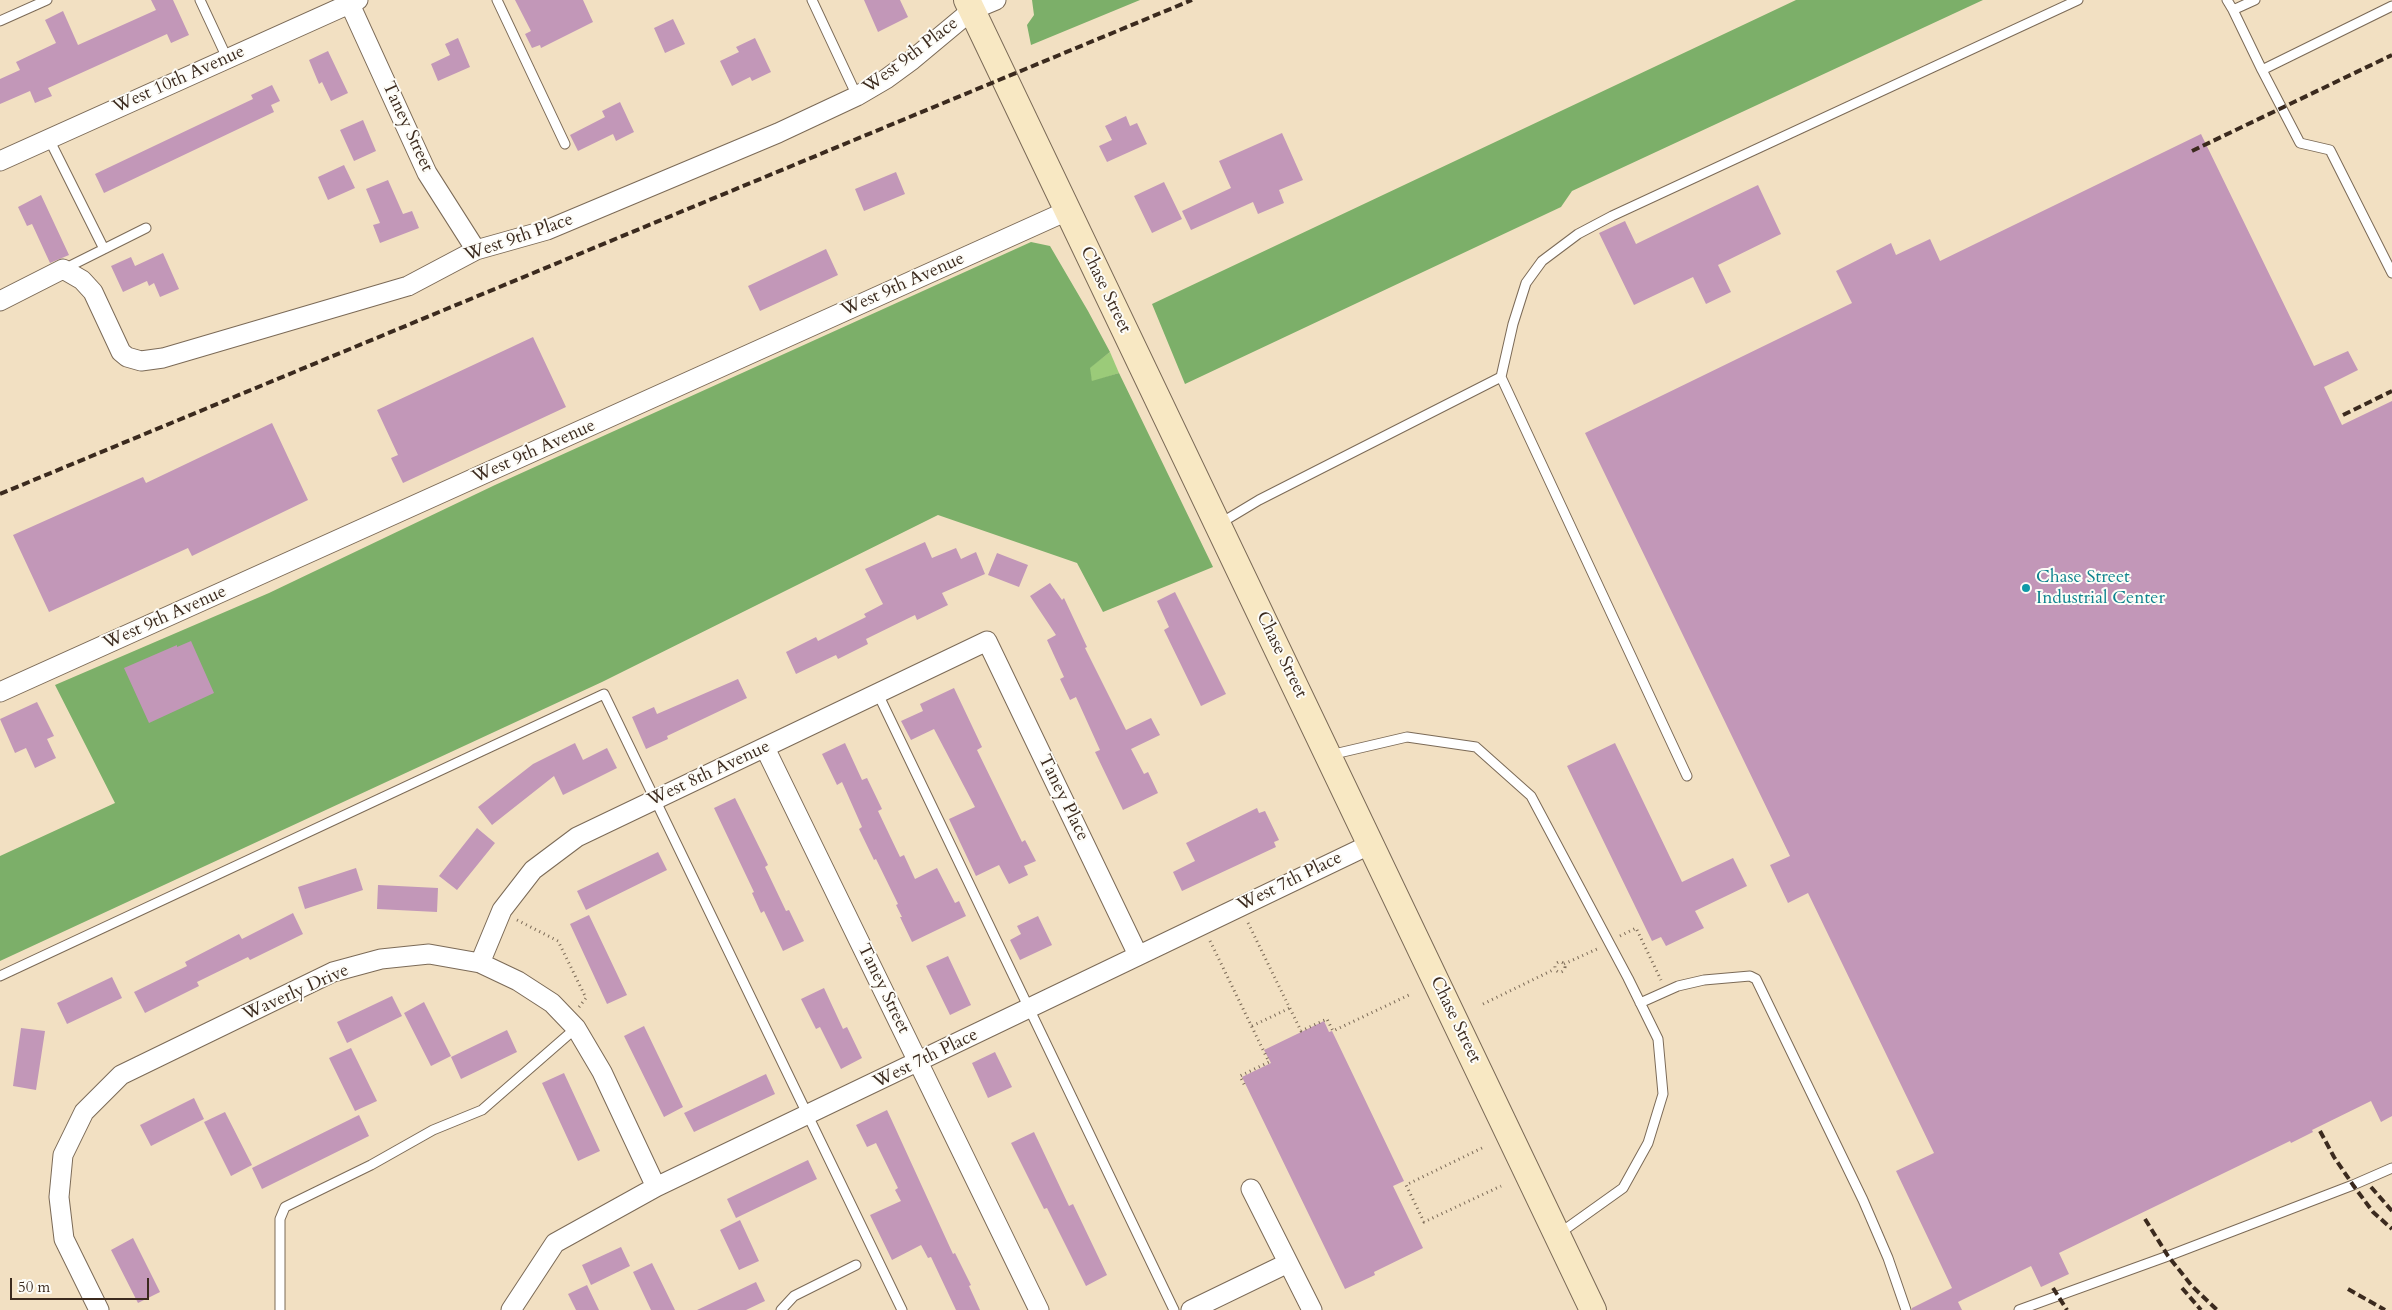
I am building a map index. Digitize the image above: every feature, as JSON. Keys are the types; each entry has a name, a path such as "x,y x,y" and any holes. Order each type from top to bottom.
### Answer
{"street":[{"name":"West 9th Place","path":"63,269 82,280 93,292 121,352 127,357 141,361 163,358 408,286 476,250 547,230 778,133 857,96 905,65 970,5 996,0"},
{"name":"West 10th Avenue","path":"0,161 352,1"},
{"name":"Taney Street","path":"352,1 427,173 476,250"},
{"name":"Chase Street","path":"970,5 1593,1310"},
{"name":"West 9th Avenue","path":"0,692 1067,211"},
{"path":"0,301 63,269"},
{"name":"West 8th Avenue","path":"480,962 502,910 533,870 577,837 987,641"},
{"name":"Taney Place","path":"987,641 1138,955"},
{"name":"Taney Street","path":"766,748 1039,1310"},
{"name":"West 7th Place","path":"512,1310 554,1243 656,1188 1371,844"},
{"name":"Waverly Drive","path":"99,1310 64,1238 58,1197 63,1155 84,1112 121,1075 333,972 381,959 430,954 480,962 518,981 576,1020 656,1188"},
{"path":"1251,1189 1312,1310"},
{"path":"1191,1310 1288,1263"}],"lane":[{"path":"0,21 46,0"},
{"path":"200,0 227,58"},
{"path":"497,0 565,144"},
{"path":"812,0 857,96"},
{"path":"1687,776 1501,377 1513,324 1526,283 1542,260 1578,234 1612,216 2078,0"},
{"path":"2228,0 2300,143 2330,150 2392,273"},
{"path":"2233,10 2254,0"},
{"path":"2262,70 2392,6"},
{"path":"49,139 104,249"},
{"path":"63,269 146,228"},
{"path":"1218,524 1259,500 1501,377"},
{"path":"0,976 604,694 902,1310"},
{"path":"878,694 1174,1310"},
{"path":"1328,755 1407,737 1476,747 1531,796 1609,942 1658,1039 1663,1094 1648,1143 1623,1188 1557,1235"},
{"path":"1640,1003 1678,986 1704,980 1750,976 1756,979 1863,1200 1888,1258 1906,1310"},
{"path":"280,1310 280,1219 285,1207 371,1165 432,1130 482,1110 576,1020"},
{"path":"2019,1310 2178,1253 2392,1168"},
{"path":"781,1310 794,1296 856,1265"}],"path":[{"path":"1240,906 1301,1032 1327,1019 1333,1031 1409,995"},
{"path":"512,918 558,941 586,998 576,1020"},
{"path":"1202,925 1269,1062 1240,1076 1245,1086"},
{"path":"1609,942 1636,928 1666,992"},
{"path":"1483,1004 1555,969 1557,962 1564,964 1597,949"},
{"path":"1555,969 1558,972 1562,971 1565,967 1564,964"},
{"path":"1252,1026 1290,1008"},
{"path":"1482,1148 1406,1185 1424,1222 1500,1186"}],"green space":[{"path":"1032,0 1140,0 1031,45 1027,25 1034,15"},
{"path":"1796,0 1983,0 1572,191 1561,207 1185,384 1152,304"},
{"path":"1031,242 1050,246 1088,311 1110,352 1090,368 1092,381 1119,373 1213,567 1103,612 1077,563 938,515 602,682 0,961 0,856 115,803 55,685 269,593 495,485"},
{"path":"1110,352 1119,373 1092,382 1089,368"}],"building":[{"path":"151,0 173,0 189,35 171,43 167,34 48,88 52,96 35,103 30,91 0,104 0,79 20,70 16,62 56,43 45,20 63,11 78,45 156,10"},
{"path":"515,0 583,0 593,22 541,48 540,45 532,48 525,34 531,31"},
{"path":"864,0 900,0 908,17 878,32"},
{"path":"673,19 685,44 665,53 654,28"},
{"path":"458,38 470,67 438,81 431,64 450,55 445,44"},
{"path":"755,38 771,72 752,81 750,77 732,86 720,61 739,52 736,47"},
{"path":"328,51 348,93 331,101 322,82 319,84 309,60"},
{"path":"272,85 280,101 271,105 274,112 104,193 95,174 253,99 251,95"},
{"path":"620,102 634,132 616,141 613,134 578,151 570,135 605,117 602,111"},
{"path":"1126,116 1130,126 1137,123 1147,144 1107,162 1099,146 1112,140 1105,126"},
{"path":"363,120 376,151 354,161 340,130"},
{"path":"1282,133 1303,180 1279,190 1284,203 1258,214 1253,202 1191,230 1182,211 1231,188 1219,161"},
{"name":"Chase Street Industrial Center","path":"2201,134 2314,366 2348,351 2358,370 2324,387 2342,425 2392,401 2392,1116 2381,1122 2371,1101 2312,1130 2313,1132 2291,1143 2290,1141 2059,1253 2069,1274 2041,1287 2031,1266 1958,1302 1962,1310 1912,1310 1912,1308 1952,1288 1896,1171 1934,1153 1808,893 1788,903 1770,865 1790,856 1585,433 1852,303 1836,271 1891,243 1896,255 1930,239 1940,261"},
{"path":"344,165 355,188 328,200 318,177"},
{"path":"896,172 905,194 864,211 855,189"},
{"path":"388,180 403,214 412,211 419,228 380,243 373,225 380,223 366,189"},
{"path":"1164,182 1182,219 1152,233 1134,196"},
{"path":"1758,185 1781,234 1718,265 1731,292 1706,304 1693,277 1634,305 1599,233 1625,221 1636,244"},
{"path":"41,195 69,255 50,263 32,224 27,226 18,207"},
{"path":"826,249 838,275 760,311 748,286"},
{"path":"163,253 179,289 160,297 154,283 149,286 147,281 123,292 111,266 131,257 135,266"},
{"path":"533,337 566,407 403,483 391,458 398,455 377,410"},
{"path":"272,423 308,500 192,556 188,548 49,612 13,535 143,477 146,483"},
{"path":"925,542 932,558 956,548 961,559 976,552 985,574 942,593 948,605 917,620 915,615 866,639 868,644 838,659 836,655 796,674 786,652 816,637 818,641 866,617 864,614 883,604 865,569"},
{"path":"997,553 1028,565 1019,587 988,575"},
{"path":"1050,583 1062,600 1064,598 1087,647 1085,648 1126,730 1151,718 1160,735 1131,749 1144,774 1148,772 1158,793 1123,810 1095,752 1100,750 1076,697 1070,700 1060,679 1064,677 1047,640 1056,635 1030,596"},
{"path":"1175,592 1226,694 1201,706 1164,630 1169,627 1157,601"},
{"path":"191,641 214,693 149,723 124,668 177,645 177,647"},
{"path":"738,679 747,698 667,736 668,739 646,749 632,717 654,707 657,714"},
{"path":"954,688 982,747 977,750 1022,842 1025,840 1036,861 1024,866 1028,875 1009,884 999,865 976,876 949,819 975,807 934,729 911,740 901,721 923,711 920,704"},
{"path":"37,702 54,736 47,739 56,758 35,768 26,748 15,753 0,719"},
{"path":"575,743 583,760 607,748 617,768 563,795 554,776 492,825 478,807 533,764"},
{"path":"845,743 862,780 867,778 882,809 878,811 900,857 904,855 915,879 937,868 955,903 959,901 966,916 912,942 900,917 902,917 896,905 898,904 859,829 862,827 842,782 837,785 822,754"},
{"path":"1615,743 1682,882 1733,858 1747,886 1695,911 1704,928 1666,946 1661,937 1652,941 1567,766"},
{"path":"735,798 768,865 765,867 786,911 789,910 804,941 783,951 764,911 761,913 752,893 754,892 714,808"},
{"path":"1257,808 1259,813 1265,811 1279,840 1274,842 1276,847 1182,891 1173,872 1195,861 1186,843"},
{"path":"477,828 495,843 457,890 439,876"},
{"path":"658,852 667,870 586,910 577,891"},
{"path":"356,868 363,890 305,909 298,887"},
{"path":"378,885 438,888 437,912 377,909"},
{"path":"293,913 303,934 250,960 248,957 197,982 199,986 145,1013 134,992 187,966 185,962 239,934 242,939"},
{"path":"589,915 627,995 607,1004 570,924"},
{"path":"1038,916 1052,945 1020,960 1010,940 1021,934 1017,926"},
{"path":"948,956 971,1005 950,1015 926,966"},
{"path":"112,977 122,998 67,1024 57,1003"},
{"path":"824,988 843,1029 847,1027 862,1058 841,1069 820,1027 816,1029 801,999"},
{"path":"392,996 402,1016 347,1043 337,1022"},
{"path":"424,1002 451,1056 431,1066 404,1013"},
{"path":"1324,1021 1329,1032 1332,1031 1404,1181 1393,1186 1423,1248 1374,1272 1375,1275 1345,1289 1242,1077 1271,1063 1264,1050"},
{"path":"644,1026 683,1107 664,1117 624,1036"},
{"path":"21,1028 45,1031 36,1090 13,1086"},
{"path":"507,1030 517,1052 461,1079 451,1057"},
{"path":"351,1048 377,1101 355,1111 329,1058"},
{"path":"995,1052 1012,1087 988,1098 972,1063"},
{"path":"564,1073 600,1151 578,1161 542,1083"},
{"path":"766,1074 775,1094 694,1132 684,1113"},
{"path":"194,1098 204,1119 151,1146 140,1125"},
{"path":"887,1110 953,1254 955,1253 971,1285 969,1286 980,1310 956,1310 931,1257 928,1258 921,1245 892,1260 870,1215 901,1201 895,1190 898,1188 876,1143 867,1147 856,1125"},
{"path":"225,1112 252,1165 231,1176 204,1122"},
{"path":"359,1115 369,1136 262,1189 252,1168"},
{"path":"1034,1132 1069,1206 1073,1204 1107,1275 1086,1286 1047,1208 1044,1209 1011,1143"},
{"path":"808,1160 817,1179 736,1218 727,1199"},
{"path":"740,1220 759,1261 739,1270 720,1230"},
{"path":"133,1238 160,1292 138,1303 111,1250"},
{"path":"621,1247 630,1266 591,1285 582,1265"},
{"path":"652,1263 675,1310 651,1310 633,1272"},
{"path":"756,1282 765,1301 746,1310 697,1310"},
{"path":"587,1285 599,1310 576,1310 568,1294"}],"railway":[{"path":"0,494 1192,0"},
{"path":"2192,151 2392,55"},
{"path":"2343,415 2392,391"},
{"path":"2320,1131 2334,1157 2353,1185 2373,1212 2392,1229"},
{"path":"2371,1187 2392,1211"},
{"path":"2145,1219 2168,1256 2192,1286 2217,1310"},
{"path":"2053,1288 2067,1310"},
{"path":"2182,1288 2201,1310"},
{"path":"2348,1289 2385,1310"}],"place":[{"name":"Chase Street Industrial Center","path":"2026,588"}]}
